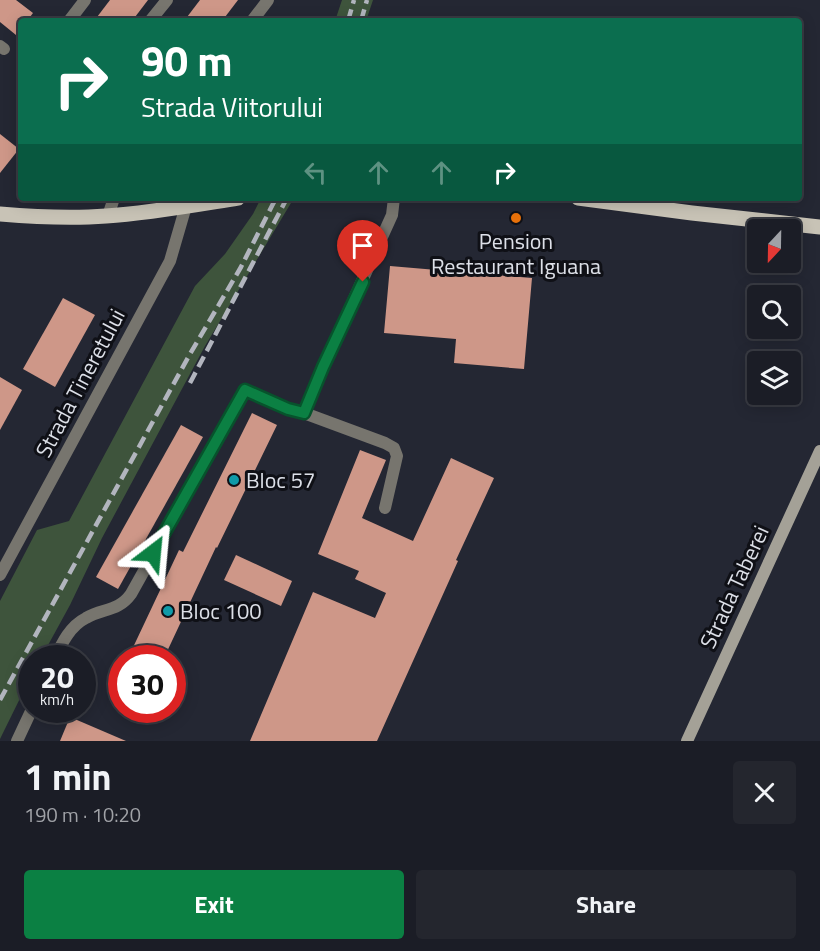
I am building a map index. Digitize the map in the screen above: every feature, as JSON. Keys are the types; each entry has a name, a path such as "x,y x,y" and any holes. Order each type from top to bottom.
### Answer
{"main road":[{"path":"0,214 36,217 108,216 218,201"},
{"path":"601,201 820,227"}],"street":[{"path":"71,18 86,0"},
{"path":"152,18 166,0"},
{"path":"254,18 268,0"},
{"path":"108,216 113,201"},
{"path":"304,413 393,215 394,201"},
{"name":"Strada Tineretului","path":"0,575 170,261 186,206"},
{"path":"62,645 69,632 86,618 124,604 245,390 288,409 394,448 396,456 385,508"},
{"name":"Strada Taberei","path":"687,741 820,451"},
{"path":"17,741 25,723"}],"green space":[{"path":"342,0 373,0 367,18 336,18"},
{"path":"260,201 292,201 205,346 102,538 48,645 18,645 18,702 0,739 0,601 37,530 69,521 195,286 225,254"}],"building":[{"path":"0,0 16,0 33,13 29,18 18,18 16,35 0,22"},
{"path":"110,0 148,0 134,18 96,18"},
{"path":"200,0 238,0 224,18 186,18"},
{"path":"0,134 18,150 0,173"},
{"path":"390,266 532,278 524,369 454,363 456,339 384,333"},
{"path":"63,298 95,315 55,387 23,369"},
{"path":"0,377 22,390 0,430"},
{"path":"252,413 277,425 170,645 134,645 179,550 183,552"},
{"path":"181,425 203,437 118,589 96,577"},
{"path":"360,450 386,460 362,518 413,541 451,458 494,478 377,741 250,741 313,592 375,618 386,593 355,579 359,571 318,554"},
{"path":"236,555 292,581 281,606 224,580"},
{"path":"68,723 84,723 126,741 60,741"}],"railway":[{"path":"349,18 354,0"},
{"path":"362,18 367,0"},
{"path":"0,700 190,354 241,267 274,201"},
{"path":"190,383 285,201"}],"place":[{"name":"Pension Restaurant Iguana","path":"516,218"},
{"name":"Bloc 57","path":"234,480"},
{"name":"Bloc 100","path":"168,611"}],"route":[{"path":"153,553 245,390 288,409 304,413 363,282"}]}
